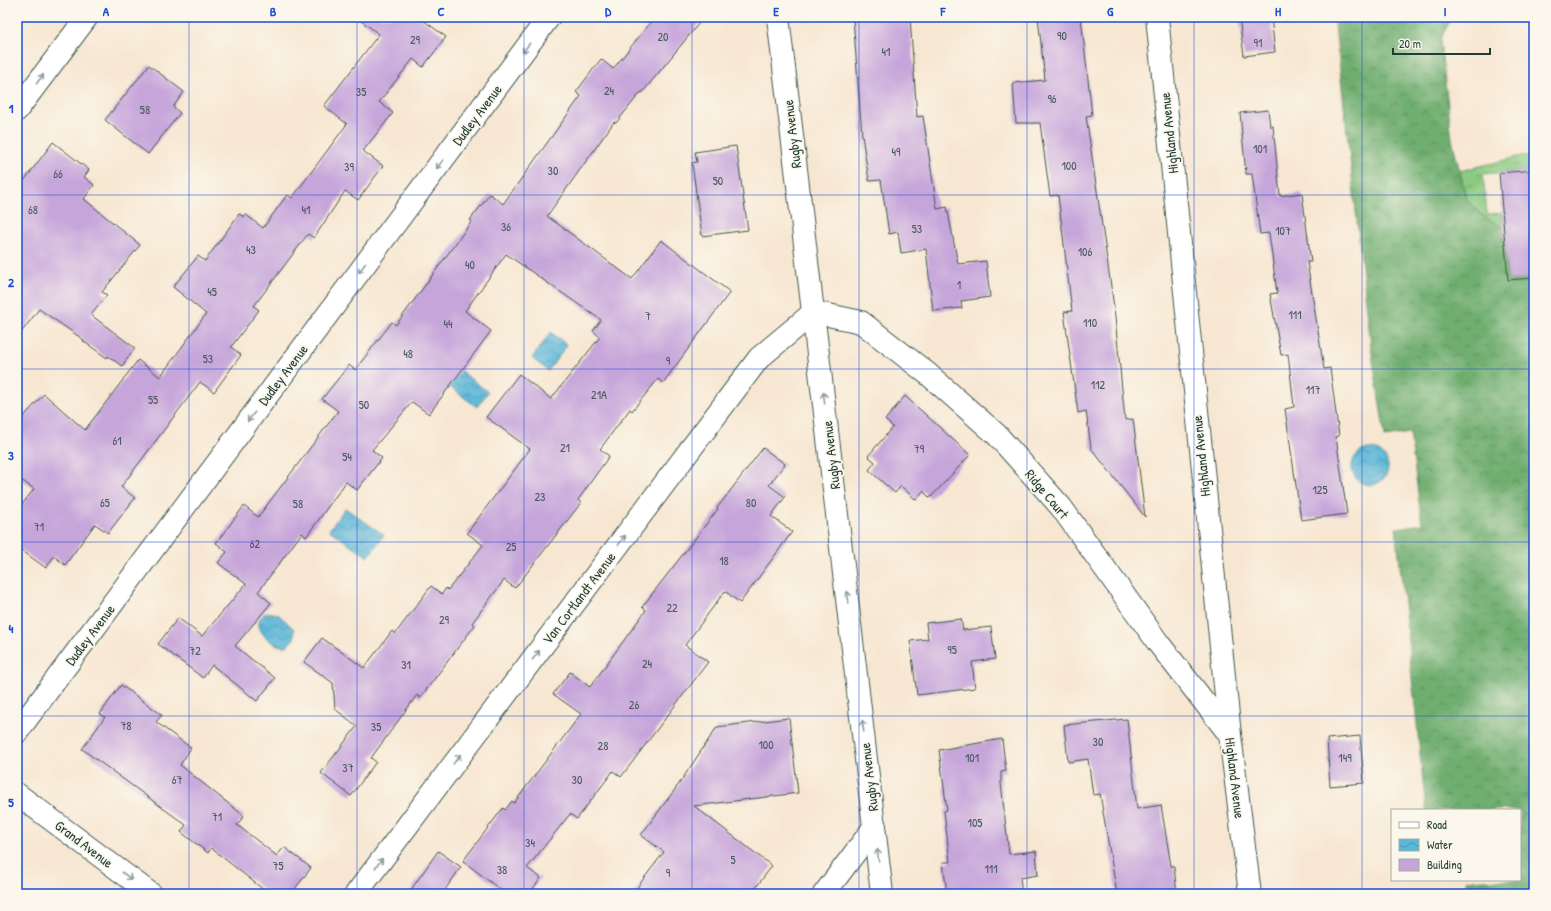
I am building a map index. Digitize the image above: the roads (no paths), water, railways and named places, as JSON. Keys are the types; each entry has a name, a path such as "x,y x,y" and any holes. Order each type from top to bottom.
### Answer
{"street":[{"path":"17,110 87,17"},
{"name":"Dudley Avenue","path":"17,732 549,17"},
{"name":"Rugby Avenue","path":"778,17 882,894"},
{"name":"Highland Avenue","path":"1157,17 1230,735 1250,894"},
{"name":"Ridge Court","path":"814,312 861,322 928,374 997,435 1061,507 1159,644 1230,735"},
{"name":"Van Cortlandt Avenue","path":"356,894 759,358 814,312"},
{"name":"Grand Avenue","path":"17,794 151,894"},
{"path":"824,894 875,826"}],"water":[{"path":"551,332 567,345 548,371 532,358"},
{"path":"458,369 488,392 477,407 446,384"},
{"path":"1374,449 1383,454 1387,460 1387,474 1383,480 1374,485 1366,485 1357,480 1353,474 1352,463 1357,454 1363,450"},
{"path":"345,508 384,535 368,557 329,530"},
{"path":"268,612 278,614 294,629 294,639 287,646 281,646 274,643 263,634 259,622 262,616"}]}
